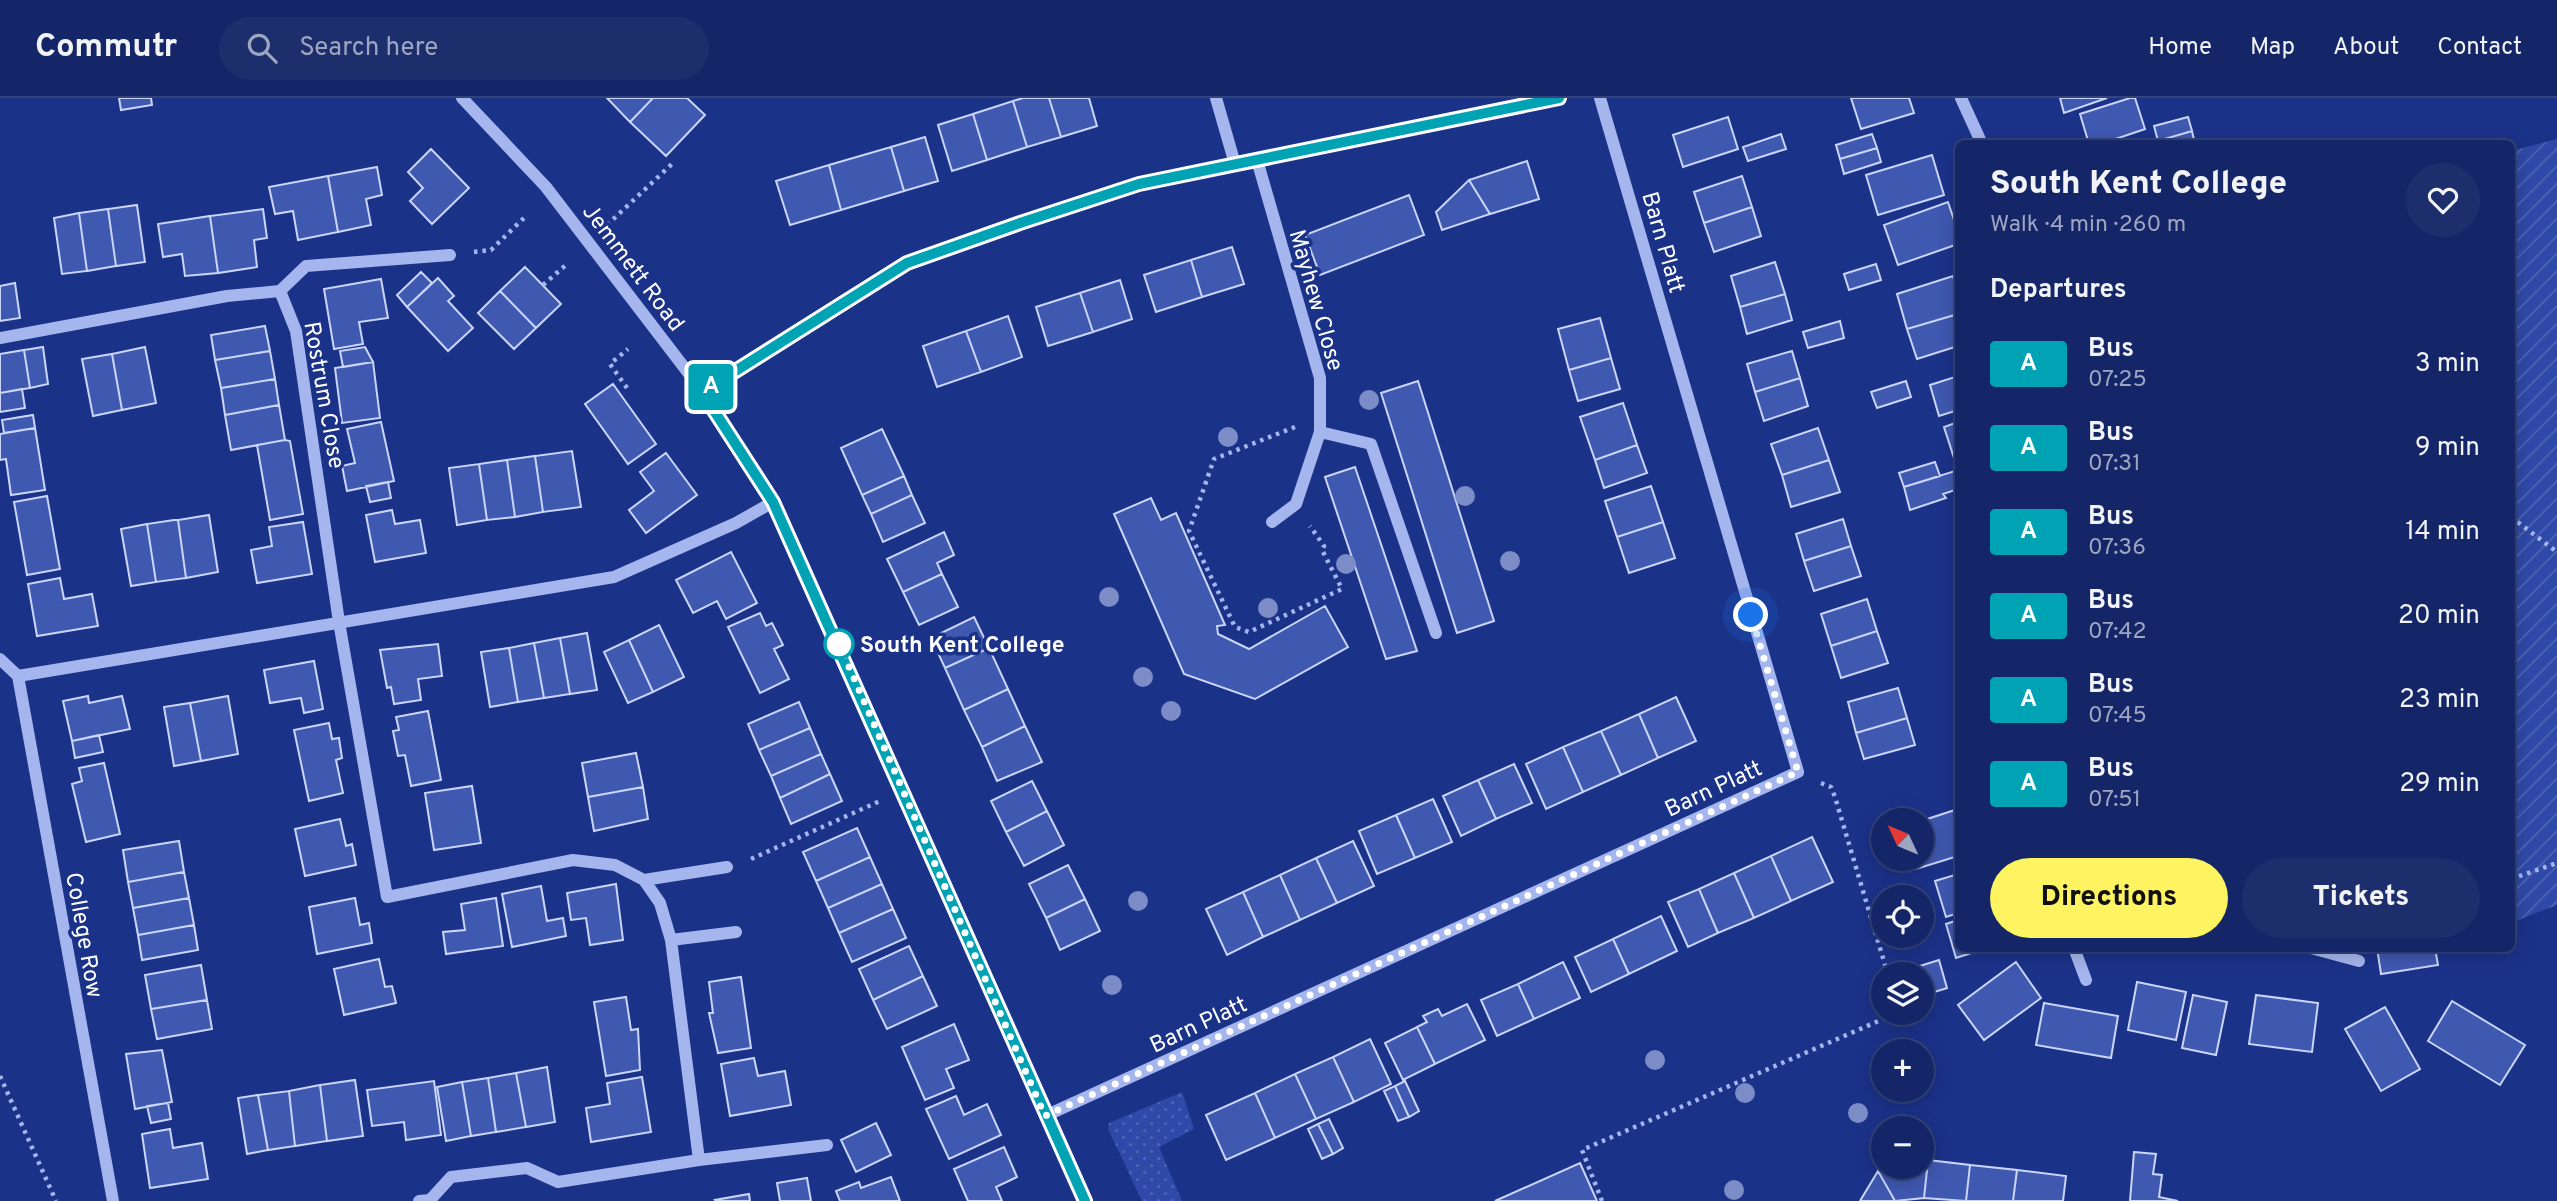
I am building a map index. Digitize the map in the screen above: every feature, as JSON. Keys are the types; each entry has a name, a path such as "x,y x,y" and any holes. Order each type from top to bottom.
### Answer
{"street":[{"name":"Jemmett Road","path":"462,98 546,187 702,392 773,502 1085,1201"},
{"path":"1216,98 1235,164"},
{"path":"702,392 907,263 1139,184 1559,98"},
{"name":"Barn Platt","path":"1045,1116 1798,772 1600,98"},
{"path":"1961,98 1980,140"},
{"name":"Mayhew Close","path":"1257,160 1320,378 1320,432 1296,503 1272,522"},
{"path":"0,338 227,296 280,291 306,267 450,255"},
{"name":"Rostrum Close","path":"280,291 296,331 340,622 387,897 573,860 615,865 644,880"},
{"path":"1320,432 1371,444 1436,633"},
{"path":"0,659 18,676 614,577 736,523 773,502"},
{"name":"College Row","path":"18,676 113,1201"},
{"path":"699,1160 671,940 660,903 644,880 727,867"},
{"path":"671,940 736,932"},
{"path":"2076,952 2086,980"},
{"path":"2326,952 2359,961"},
{"path":"419,1201 430,1200 451,1177 527,1168 558,1182 699,1160 827,1145"}],"path":[{"path":"588,242 673,163"},
{"path":"450,255 491,250 526,216"},
{"path":"543,285 567,264"},
{"path":"627,388 610,364 628,349"},
{"path":"2515,520 2557,552"},
{"path":"1798,772 1831,787 1884,962"},
{"path":"727,867 760,855 903,790"},
{"path":"2515,878 2557,863"},
{"path":"1602,1201 1582,1150 1871,1024"},
{"path":"0,1076 56,1201"}],"shaded area":[{"path":"2557,139 2557,905 2515,921 2515,150"},
{"path":"1182,1092 1194,1129 1159,1147 1182,1201 1142,1201 1108,1129 1109,1123"}],"building":[{"path":"119,98 151,98 152,105 121,110"},
{"path":"607,98 653,98 630,122"},
{"path":"653,98 687,98 705,115 666,156 630,122"},
{"path":"1023,98 1049,98 1061,137 1027,147 1013,101"},
{"path":"1049,98 1089,98 1097,126 1061,137"},
{"path":"1851,98 1909,98 1914,113 1861,129"},
{"path":"2060,98 2107,98 2064,113"},
{"path":"2135,98 2145,129 2113,140 2088,140 2080,114"},
{"path":"1013,101 1027,147 987,160 973,114"},
{"path":"973,114 987,160 952,171 938,125"},
{"path":"1728,117 1738,149 1683,167 1673,135"},
{"path":"2188,117 2192,131 2158,140 2154,126"},
{"path":"2192,131 2194,140 2161,140"},
{"path":"1781,134 1786,149 1748,161 1743,147"},
{"path":"1872,134 1877,148 1840,159 1836,145"},
{"path":"925,137 938,181 904,191 891,147"},
{"path":"891,147 904,191 841,210 829,165"},
{"path":"1877,148 1881,162 1844,174 1840,159"},
{"path":"431,149 469,188 432,224 410,201 423,188 408,172"},
{"path":"1932,155 1944,195 1878,215 1866,175"},
{"path":"1527,161 1539,199 1490,214 1469,180"},
{"path":"829,165 841,210 790,225 776,181"},
{"path":"377,167 382,195 366,199 371,225 338,232 328,176"},
{"path":"328,176 338,232 298,240 293,211 275,214 269,187"},
{"path":"1742,176 1752,207 1704,223 1694,192"},
{"path":"1469,180 1490,214 1442,230 1436,212"},
{"path":"1409,195 1424,235 1320,275 1305,235"},
{"path":"1948,202 1955,223 1955,245 1898,265 1884,225"},
{"path":"137,205 145,262 116,266 108,209"},
{"path":"1752,207 1761,236 1714,252 1704,223"},
{"path":"108,209 116,266 87,271 79,213"},
{"path":"263,209 267,238 254,240 257,267 218,273 210,216"},
{"path":"79,213 87,271 62,274 54,218"},
{"path":"210,216 218,273 185,276 182,254 163,257 158,224"},
{"path":"1232,247 1244,284 1202,297 1191,260"},
{"path":"1191,260 1202,297 1156,312 1144,275"},
{"path":"1775,262 1785,294 1740,307 1731,276"},
{"path":"1876,264 1881,280 1849,290 1844,274"},
{"path":"525,267 561,304 536,328 500,291"},
{"path":"421,272 432,283 407,307 397,295"},
{"path":"1953,276 1955,315 1907,329 1897,294"},
{"path":"438,278 454,296 448,301 473,328 448,351 407,307"},
{"path":"381,279 388,318 359,322 363,344 334,349 324,289"},
{"path":"1120,280 1132,319 1093,332 1080,293"},
{"path":"15,283 20,318 0,321 0,286"},
{"path":"500,291 536,328 514,349 478,313"},
{"path":"1080,293 1093,332 1048,346 1036,307"},
{"path":"1785,294 1792,320 1747,334 1740,307"},
{"path":"1955,315 1955,347 1917,359 1907,329"},
{"path":"1008,316 1022,357 981,372 966,331"},
{"path":"1600,318 1611,358 1569,370 1558,329"},
{"path":"1840,321 1844,338 1808,348 1803,332"},
{"path":"265,326 270,351 215,360 211,335"},
{"path":"966,331 981,372 937,387 923,346"},
{"path":"43,347 48,384 30,388 24,350"},
{"path":"145,347 156,403 122,410 112,354"},
{"path":"365,347 373,362 343,367 340,351"},
{"path":"24,350 30,388 0,393 0,354"},
{"path":"270,351 275,379 221,388 215,360"},
{"path":"1792,351 1800,378 1755,392 1747,364"},
{"path":"112,354 122,410 93,416 82,359"},
{"path":"1611,358 1620,389 1578,401 1569,370"},
{"path":"373,362 380,418 342,423 335,368"},
{"path":"1955,377 1955,411 1939,416 1930,385"},
{"path":"1800,378 1808,406 1764,421 1755,392"},
{"path":"275,379 279,405 225,415 221,388"},
{"path":"1418,381 1494,621 1457,633 1381,393"},
{"path":"1906,381 1911,397 1877,408 1871,392"},
{"path":"613,384 656,444 628,464 585,404"},
{"path":"22,389 25,408 0,412 0,393"},
{"path":"1623,403 1637,445 1595,460 1580,417"},
{"path":"279,405 285,440 231,450 225,415"},
{"path":"33,415 35,428 4,433 2,420"},
{"path":"381,422 394,481 347,491 342,466 355,463 347,429"},
{"path":"1955,423 1954,458 1944,427"},
{"path":"35,428 45,490 11,495 6,459 0,460 0,434"},
{"path":"1818,428 1829,460 1782,475 1771,444"},
{"path":"882,429 904,476 862,495 841,448"},
{"path":"290,441 303,514 270,520 257,445"},
{"path":"1637,445 1647,473 1604,488 1595,460"},
{"path":"572,451 581,507 543,512 535,456"},
{"path":"666,453 697,495 646,533 629,510 654,491 640,472"},
{"path":"535,456 543,512 515,517 507,460"},
{"path":"507,460 515,517 487,520 479,464"},
{"path":"1829,460 1840,492 1791,507 1782,475"},
{"path":"1935,462 1940,476 1904,487 1899,473"},
{"path":"479,464 487,520 457,525 449,468"},
{"path":"1355,467 1417,651 1386,659 1325,477"},
{"path":"1955,471 1955,490 1943,494 1946,498 1910,510 1904,487"},
{"path":"904,476 912,495 871,514 862,495"},
{"path":"388,482 391,498 370,502 366,486"},
{"path":"1651,486 1663,522 1617,537 1605,501"},
{"path":"912,495 925,523 883,542 871,514"},
{"path":"47,496 60,569 27,575 14,502"},
{"path":"1151,498 1161,520 1176,513 1225,625 1217,626 1218,634 1249,649 1325,606 1348,647 1255,699 1184,674 1114,514"},
{"path":"392,510 395,524 420,520 426,553 375,562 366,515"},
{"path":"209,515 218,572 186,578 178,520"},
{"path":"1843,519 1851,546 1804,561 1796,534"},
{"path":"178,520 186,578 156,582 147,524"},
{"path":"303,522 312,574 257,583 251,550 272,546 269,527"},
{"path":"1663,522 1675,558 1629,573 1617,537"},
{"path":"147,524 156,582 131,586 121,529"},
{"path":"944,532 954,555 937,563 942,574 903,592 887,559"},
{"path":"1851,546 1861,576 1814,591 1804,561"},
{"path":"731,552 757,603 726,619 717,601 693,613 676,580"},
{"path":"942,574 958,607 919,625 903,592"},
{"path":"60,578 64,599 92,594 98,626 37,636 28,584"},
{"path":"1867,599 1877,631 1831,646 1821,614"},
{"path":"760,613 766,626 772,623 783,645 774,649 789,679 760,693 728,627"},
{"path":"974,617 989,648 945,668 931,638"},
{"path":"659,625 684,677 653,692 629,640"},
{"path":"1877,631 1888,663 1841,678 1831,646"},
{"path":"587,633 597,690 570,694 560,638"},
{"path":"560,638 570,694 544,698 534,643"},
{"path":"629,640 653,692 628,703 604,652"},
{"path":"534,643 544,698 518,702 509,648"},
{"path":"438,644 442,676 418,679 421,700 394,704 391,687 387,688 380,650"},
{"path":"509,648 518,702 490,707 481,652"},
{"path":"989,648 1008,689 964,710 945,668"},
{"path":"314,661 323,709 304,713 301,698 270,703 264,670"},
{"path":"1898,688 1907,718 1856,733 1848,702"},
{"path":"1008,689 1025,726 982,747 964,710"},
{"path":"88,696 89,703 122,696 130,729 72,741 63,701"},
{"path":"228,696 238,754 201,761 190,703"},
{"path":"1676,697 1696,741 1658,758 1639,714"},
{"path":"799,702 810,728 759,750 748,724"},
{"path":"190,703 201,761 174,766 164,707"},
{"path":"428,711 441,780 411,786 405,755 398,756 393,731 399,730 396,717"},
{"path":"1639,714 1658,758 1621,775 1601,731"},
{"path":"1907,718 1915,745 1864,759 1856,733"},
{"path":"329,723 332,739 339,738 342,758 336,760 343,793 309,801 294,730"},
{"path":"1025,726 1042,762 997,781 982,747"},
{"path":"810,728 821,754 771,776 759,750"},
{"path":"1601,731 1621,775 1583,792 1563,747"},
{"path":"99,735 103,752 75,758 72,741"},
{"path":"1563,747 1583,792 1546,809 1526,764"},
{"path":"636,753 643,787 588,797 582,763"},
{"path":"821,754 830,774 780,798 771,776"},
{"path":"104,763 120,834 86,842 72,784 82,781 79,768"},
{"path":"1514,764 1532,803 1496,819 1478,780"},
{"path":"830,774 842,801 791,824 780,798"},
{"path":"1478,780 1496,819 1461,836 1443,796"},
{"path":"1032,781 1047,811 1006,832 991,801"},
{"path":"472,786 481,843 434,850 425,793"},
{"path":"643,787 648,819 594,831 588,797"},
{"path":"1433,799 1452,842 1415,858 1396,815"},
{"path":"1955,810 1955,857 1934,863 1934,817"},
{"path":"1047,811 1064,845 1024,866 1006,832"},
{"path":"1396,815 1415,858 1377,874 1359,831"},
{"path":"340,819 346,846 352,844 356,865 305,876 295,829"},
{"path":"857,828 870,857 816,881 803,852"},
{"path":"1812,837 1833,882 1791,901 1771,856"},
{"path":"179,841 184,872 128,882 123,850"},
{"path":"1353,841 1374,886 1337,903 1316,858"},
{"path":"1771,856 1791,901 1754,918 1734,873"},
{"path":"870,857 882,884 828,908 816,881"},
{"path":"1316,858 1337,903 1300,920 1280,875"},
{"path":"1068,865 1085,899 1046,918 1029,884"},
{"path":"184,872 189,898 133,908 128,882"},
{"path":"1734,873 1754,918 1718,933 1699,889"},
{"path":"1280,875 1300,920 1263,937 1243,892"},
{"path":"1955,875 1955,914 1946,917 1935,881"},
{"path":"616,884 623,940 590,945 586,918 571,920 567,893"},
{"path":"882,884 893,909 839,933 828,908"},
{"path":"541,886 547,921 563,918 566,936 512,947 502,894"},
{"path":"1699,889 1718,933 1688,947 1668,902"},
{"path":"1243,892 1263,937 1227,955 1206,909"},
{"path":"189,898 194,925 138,935 133,908"},
{"path":"355,898 360,925 369,923 372,943 317,954 309,907"},
{"path":"496,898 503,946 446,954 443,932 465,930 461,904"},
{"path":"1085,899 1100,931 1060,950 1046,918"},
{"path":"893,909 906,938 852,962 839,933"},
{"path":"1661,916 1677,951 1629,974 1613,939"},
{"path":"1955,921 1955,952 1975,952 1956,958 1946,924"},
{"path":"194,925 198,950 142,960 138,935"},
{"path":"1613,939 1629,974 1591,992 1575,957"},
{"path":"909,946 923,976 873,1000 859,969"},
{"path":"2378,952 2436,952 2438,965 2381,974"},
{"path":"379,959 385,987 392,986 396,1003 344,1015 334,969"},
{"path":"1939,960 1947,988 1934,992 1934,962"},
{"path":"1563,962 1580,998 1534,1019 1518,984"},
{"path":"2016,962 2041,998 1984,1040 1958,1005"},
{"path":"201,965 207,1000 151,1009 145,975"},
{"path":"923,976 937,1006 887,1029 873,1000"},
{"path":"741,977 751,1048 718,1053 709,1013 713,1013 709,982"},
{"path":"2137,982 2186,992 2176,1040 2128,1030"},
{"path":"1518,984 1534,1019 1497,1036 1481,1000"},
{"path":"2193,995 2227,1002 2216,1055 2182,1048"},
{"path":"2256,995 2318,1003 2312,1052 2249,1044"},
{"path":"626,997 631,1030 638,1029 640,1070 606,1076 594,1002"},
{"path":"207,1000 212,1029 157,1039 151,1009"},
{"path":"2452,1001 2525,1045 2500,1085 2428,1041"},
{"path":"2044,1003 2118,1016 2111,1058 2036,1045"},
{"path":"1467,1004 1485,1040 1435,1064 1417,1027 1427,1022 1423,1016 1438,1009 1442,1016"},
{"path":"2385,1007 2420,1069 2381,1091 2345,1029"},
{"path":"954,1024 969,1060 946,1069 954,1088 925,1100 902,1047"},
{"path":"1417,1027 1435,1064 1403,1080 1385,1043"},
{"path":"1370,1039 1391,1084 1354,1102 1333,1057"},
{"path":"162,1050 172,1102 135,1109 126,1054"},
{"path":"1333,1057 1354,1102 1316,1119 1295,1074"},
{"path":"754,1058 758,1076 785,1071 791,1105 730,1116 721,1064"},
{"path":"547,1067 555,1122 526,1127 516,1073"},
{"path":"516,1073 526,1127 496,1132 488,1078"},
{"path":"1295,1074 1316,1119 1275,1138 1255,1093"},
{"path":"642,1077 651,1132 591,1142 586,1108 610,1104 607,1083"},
{"path":"488,1078 496,1132 471,1136 462,1082"},
{"path":"355,1080 363,1136 327,1141 320,1085"},
{"path":"434,1081 441,1135 406,1140 404,1122 372,1126 367,1090"},
{"path":"1405,1081 1419,1111 1409,1117 1395,1086"},
{"path":"462,1082 471,1136 446,1141 437,1087"},
{"path":"320,1085 327,1141 295,1146 289,1091"},
{"path":"1395,1086 1409,1117 1398,1121 1384,1091"},
{"path":"289,1091 295,1146 268,1150 258,1095"},
{"path":"1255,1093 1275,1138 1226,1160 1206,1115"},
{"path":"258,1095 268,1150 247,1154 238,1098"},
{"path":"956,1096 964,1115 987,1104 1001,1135 949,1159 926,1109"},
{"path":"168,1103 171,1119 151,1123 147,1106"},
{"path":"1329,1119 1343,1148 1333,1154 1318,1124"},
{"path":"876,1123 891,1155 856,1172 841,1140"},
{"path":"1318,1124 1333,1154 1322,1159 1308,1129"},
{"path":"170,1129 173,1148 202,1143 208,1179 150,1188 142,1134"},
{"path":"1004,1147 1017,1177 996,1187 1002,1201 968,1201 954,1169"},
{"path":"2134,1152 2156,1154 2153,1174 2162,1175 2159,1197 2178,1201 2130,1201"},
{"path":"1934,1161 1970,1165 1966,1201 1924,1198 1926,1179 1934,1179"},
{"path":"1580,1163 1597,1201 1495,1201"},
{"path":"1970,1165 2017,1170 2013,1201 1966,1201"},
{"path":"2017,1170 2066,1176 2063,1201 2013,1201"},
{"path":"891,1177 900,1201 840,1201 836,1191 859,1182 861,1188"},
{"path":"807,1178 811,1201 780,1201 777,1183"},
{"path":"1873,1179 1883,1179 1895,1201 1860,1201"},
{"path":"1883,1179 1926,1179 1924,1198 1895,1201"},
{"path":"749,1194 750,1201 715,1200"}],"bus line":[{"name":"A","path":"1085,1201 1045,1116 832,629 773,502 702,392 907,263 1020,223 1139,184 1559,98"}],"place":[{"name":"South Kent College","path":"839,644"}],"route":[{"path":"839,644 1045,1116 1798,772 1751,615"}]}
